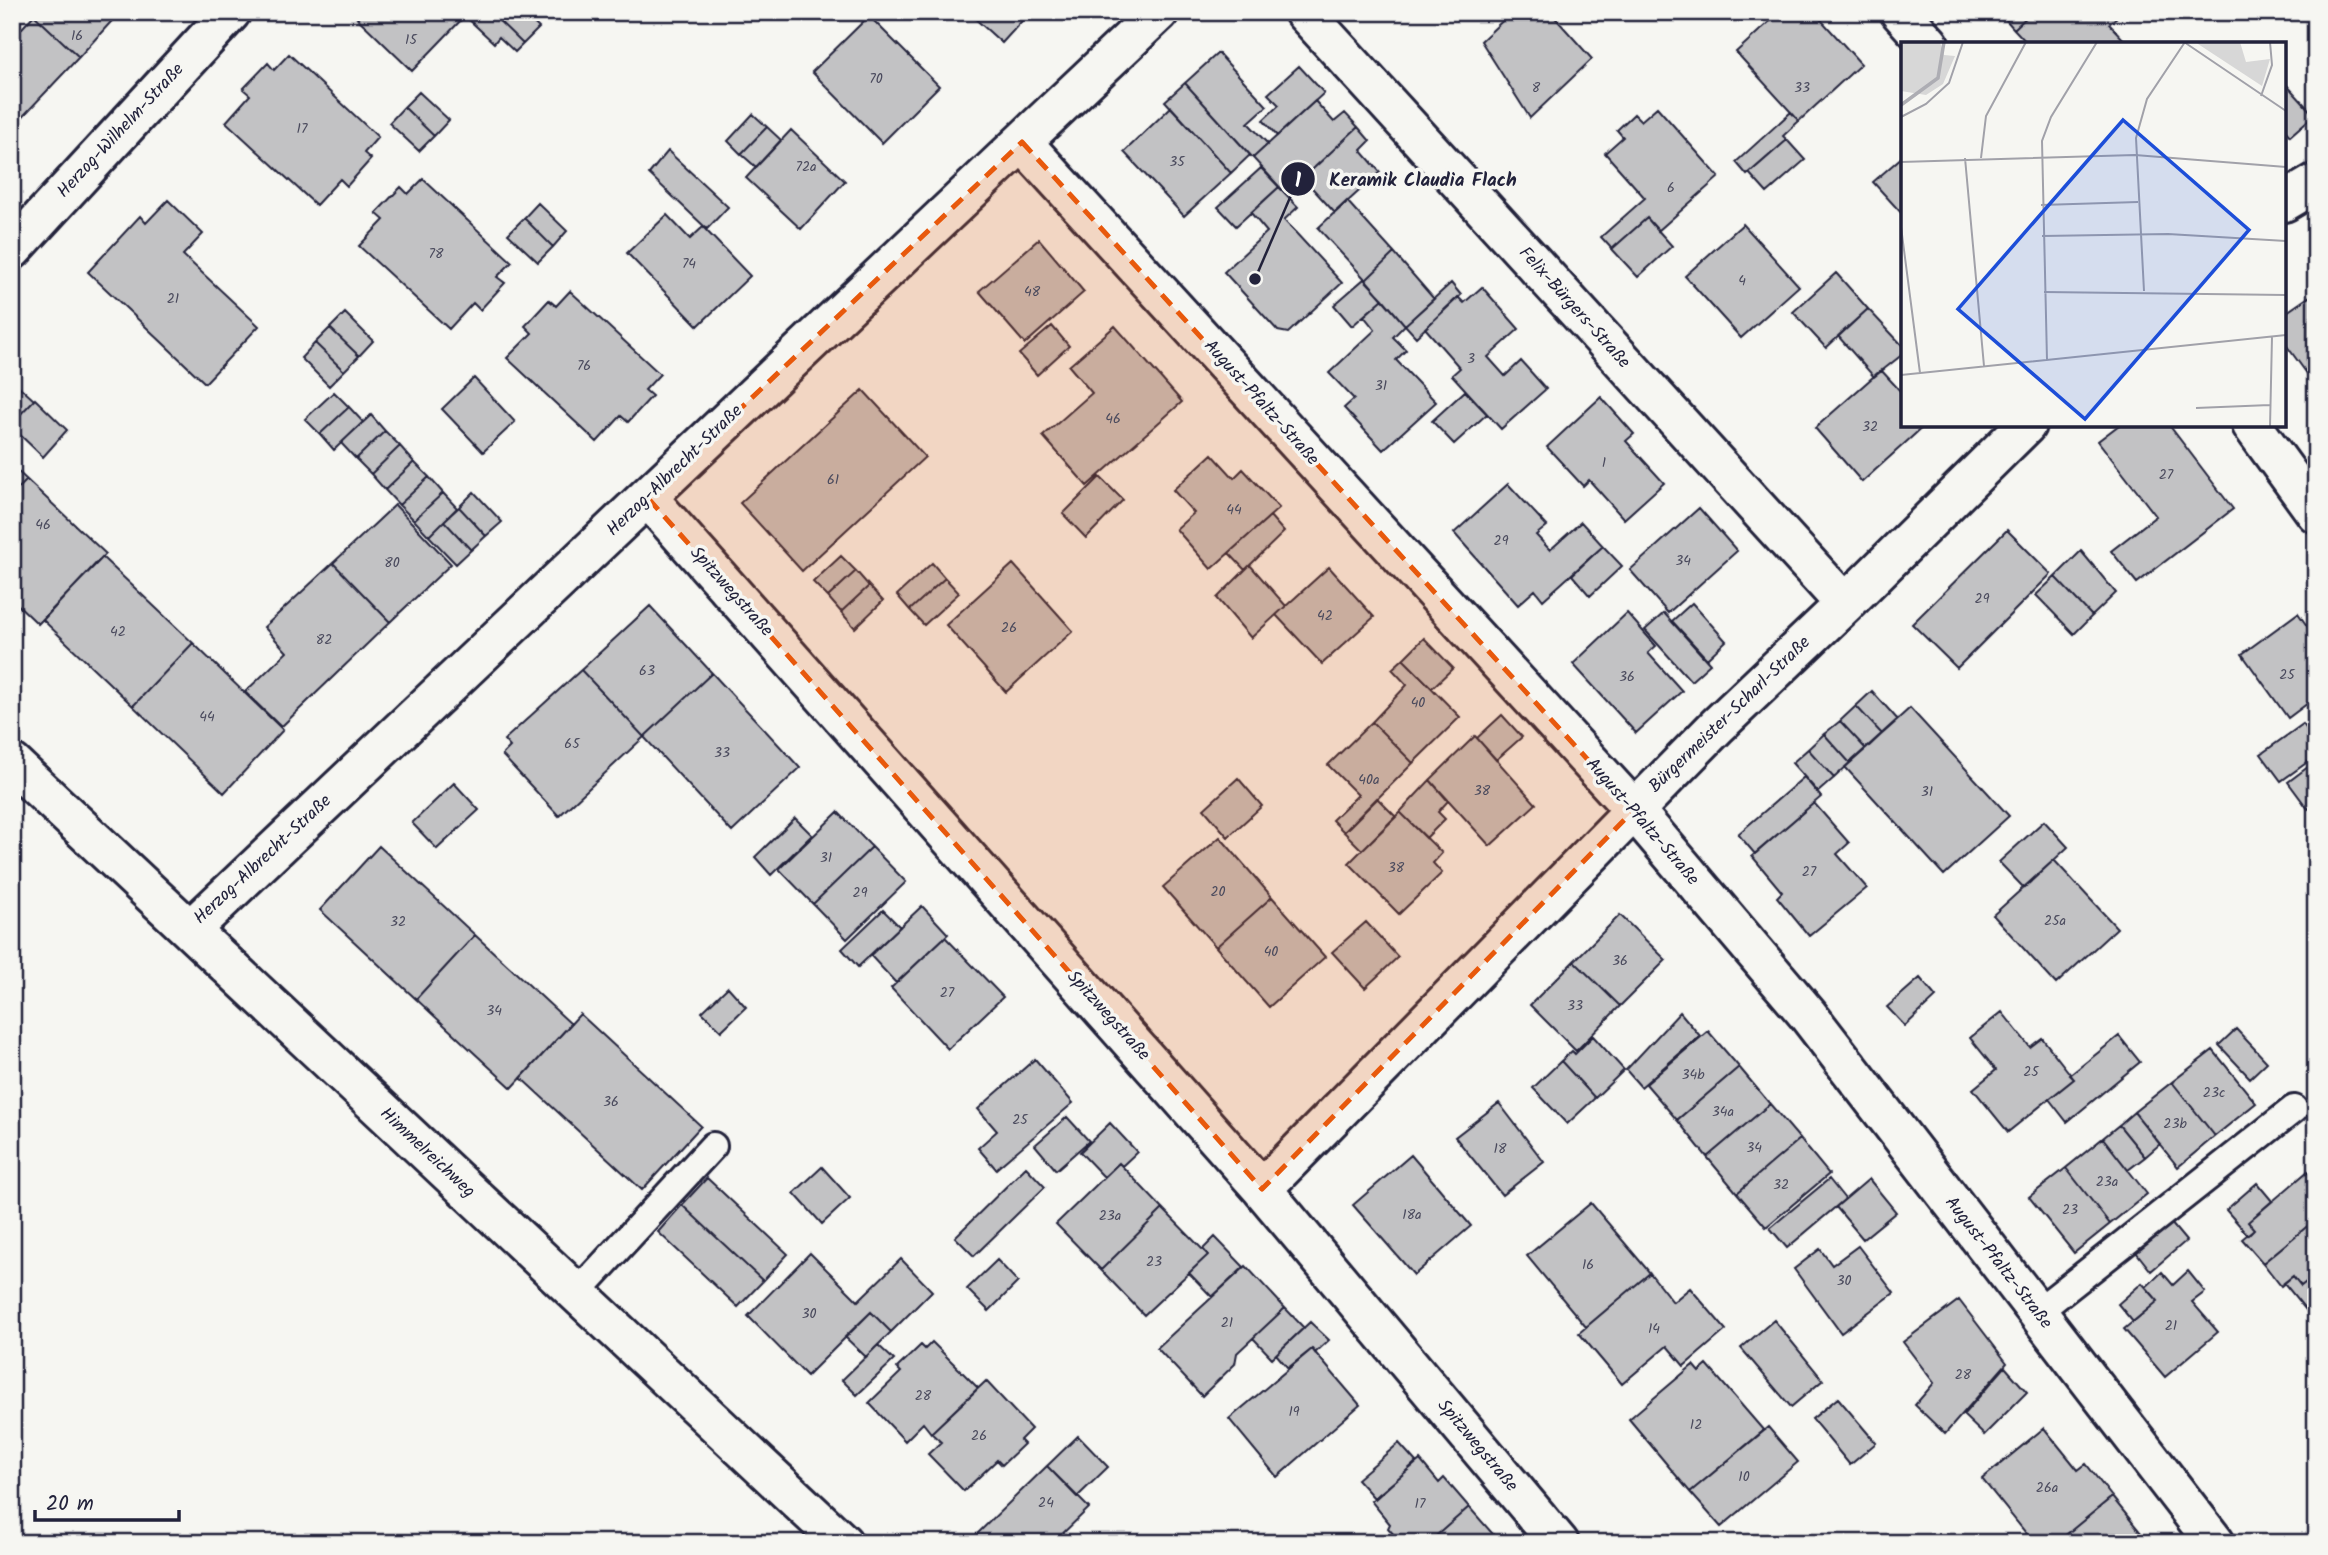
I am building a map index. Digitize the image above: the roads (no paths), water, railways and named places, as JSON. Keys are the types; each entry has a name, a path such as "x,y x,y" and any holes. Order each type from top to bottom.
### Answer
{"street":[{"name":"Herzog-Wilhelm-Straße","path":"12,250 231,12"},
{"name":"Herzog-Albrecht-Straße","path":"191,929 1159,12"},
{"name":"Felix-Bürgers-Straße","path":"1304,12 1845,604"},
{"path":"1900,12 1927,42"},
{"name":"August-Pfaltz-Straße","path":"1022,142 1634,810 1808,1015 2215,1543"},
{"path":"2286,201 2316,183"},
{"name":"Bürgermeister-Scharl-Straße","path":"1262,1189 1717,726 2024,427"},
{"path":"2253,427 2316,513"},
{"name":"Spitzwegstraße","path":"647,497 1262,1189 1559,1543"},
{"name":"Himmelreichweg","path":"12,763 843,1543"}],"lane":[{"path":"2036,1313 2294,1109"},
{"path":"576,1294 713,1146"}],"place":[{"name":"Keramik Claudia Flach","path":"1255,279"}]}
